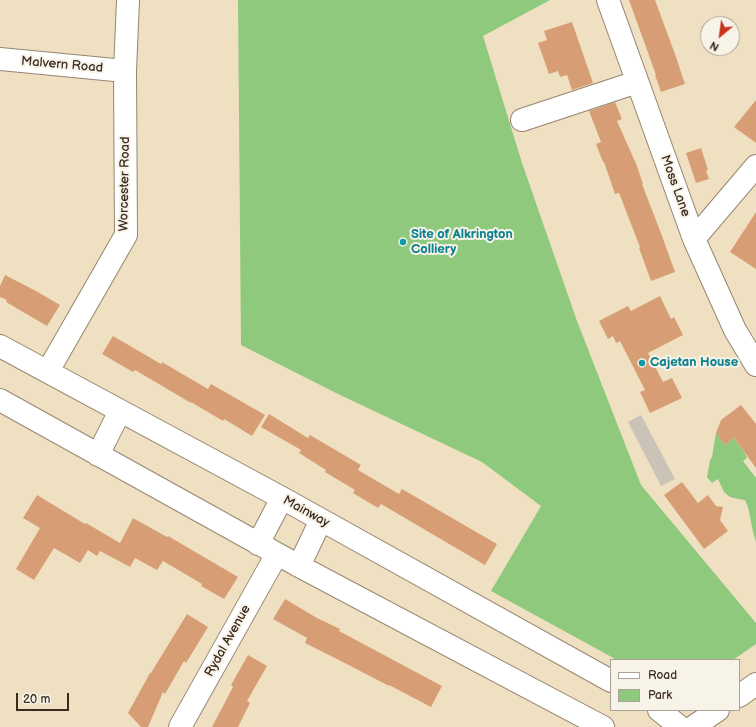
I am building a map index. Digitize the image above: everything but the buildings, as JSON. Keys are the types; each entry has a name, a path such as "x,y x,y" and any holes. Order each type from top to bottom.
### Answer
{"street":[{"name":"Worcester Road","path":"48,371 126,234 125,71 128,0"},
{"name":"Moss Lane","path":"608,0 694,239 735,330 756,365"},
{"name":"Malvern Road","path":"0,59 125,71"},
{"path":"522,120 637,82"},
{"path":"694,239 756,166"},
{"name":"Mainway","path":"0,346 282,498 610,680"},
{"path":"0,400 299,566 604,727"},
{"path":"98,455 120,411"},
{"name":"Rydal Avenue","path":"180,727 268,549 282,498"},
{"path":"299,566 321,520"},
{"path":"740,695 756,684"},
{"path":"660,711 680,727"},
{"path":"693,727 717,711"}],"shaded area":[{"path":"641,415 675,479 661,486 628,422"}],"green space":[{"path":"238,0 550,0 483,36 522,163 577,321 641,485 756,623 756,644 734,659 615,659 491,591 541,506 482,462 336,393 241,345"},
{"path":"716,433 725,445 734,438 747,458 743,461 756,478 756,542 745,500 730,497 724,492 718,479 712,483 707,477"}],"place":[{"name":"Site of Alkrington Colliery","path":"403,242"},
{"name":"Cajetan House","path":"642,363"}]}
